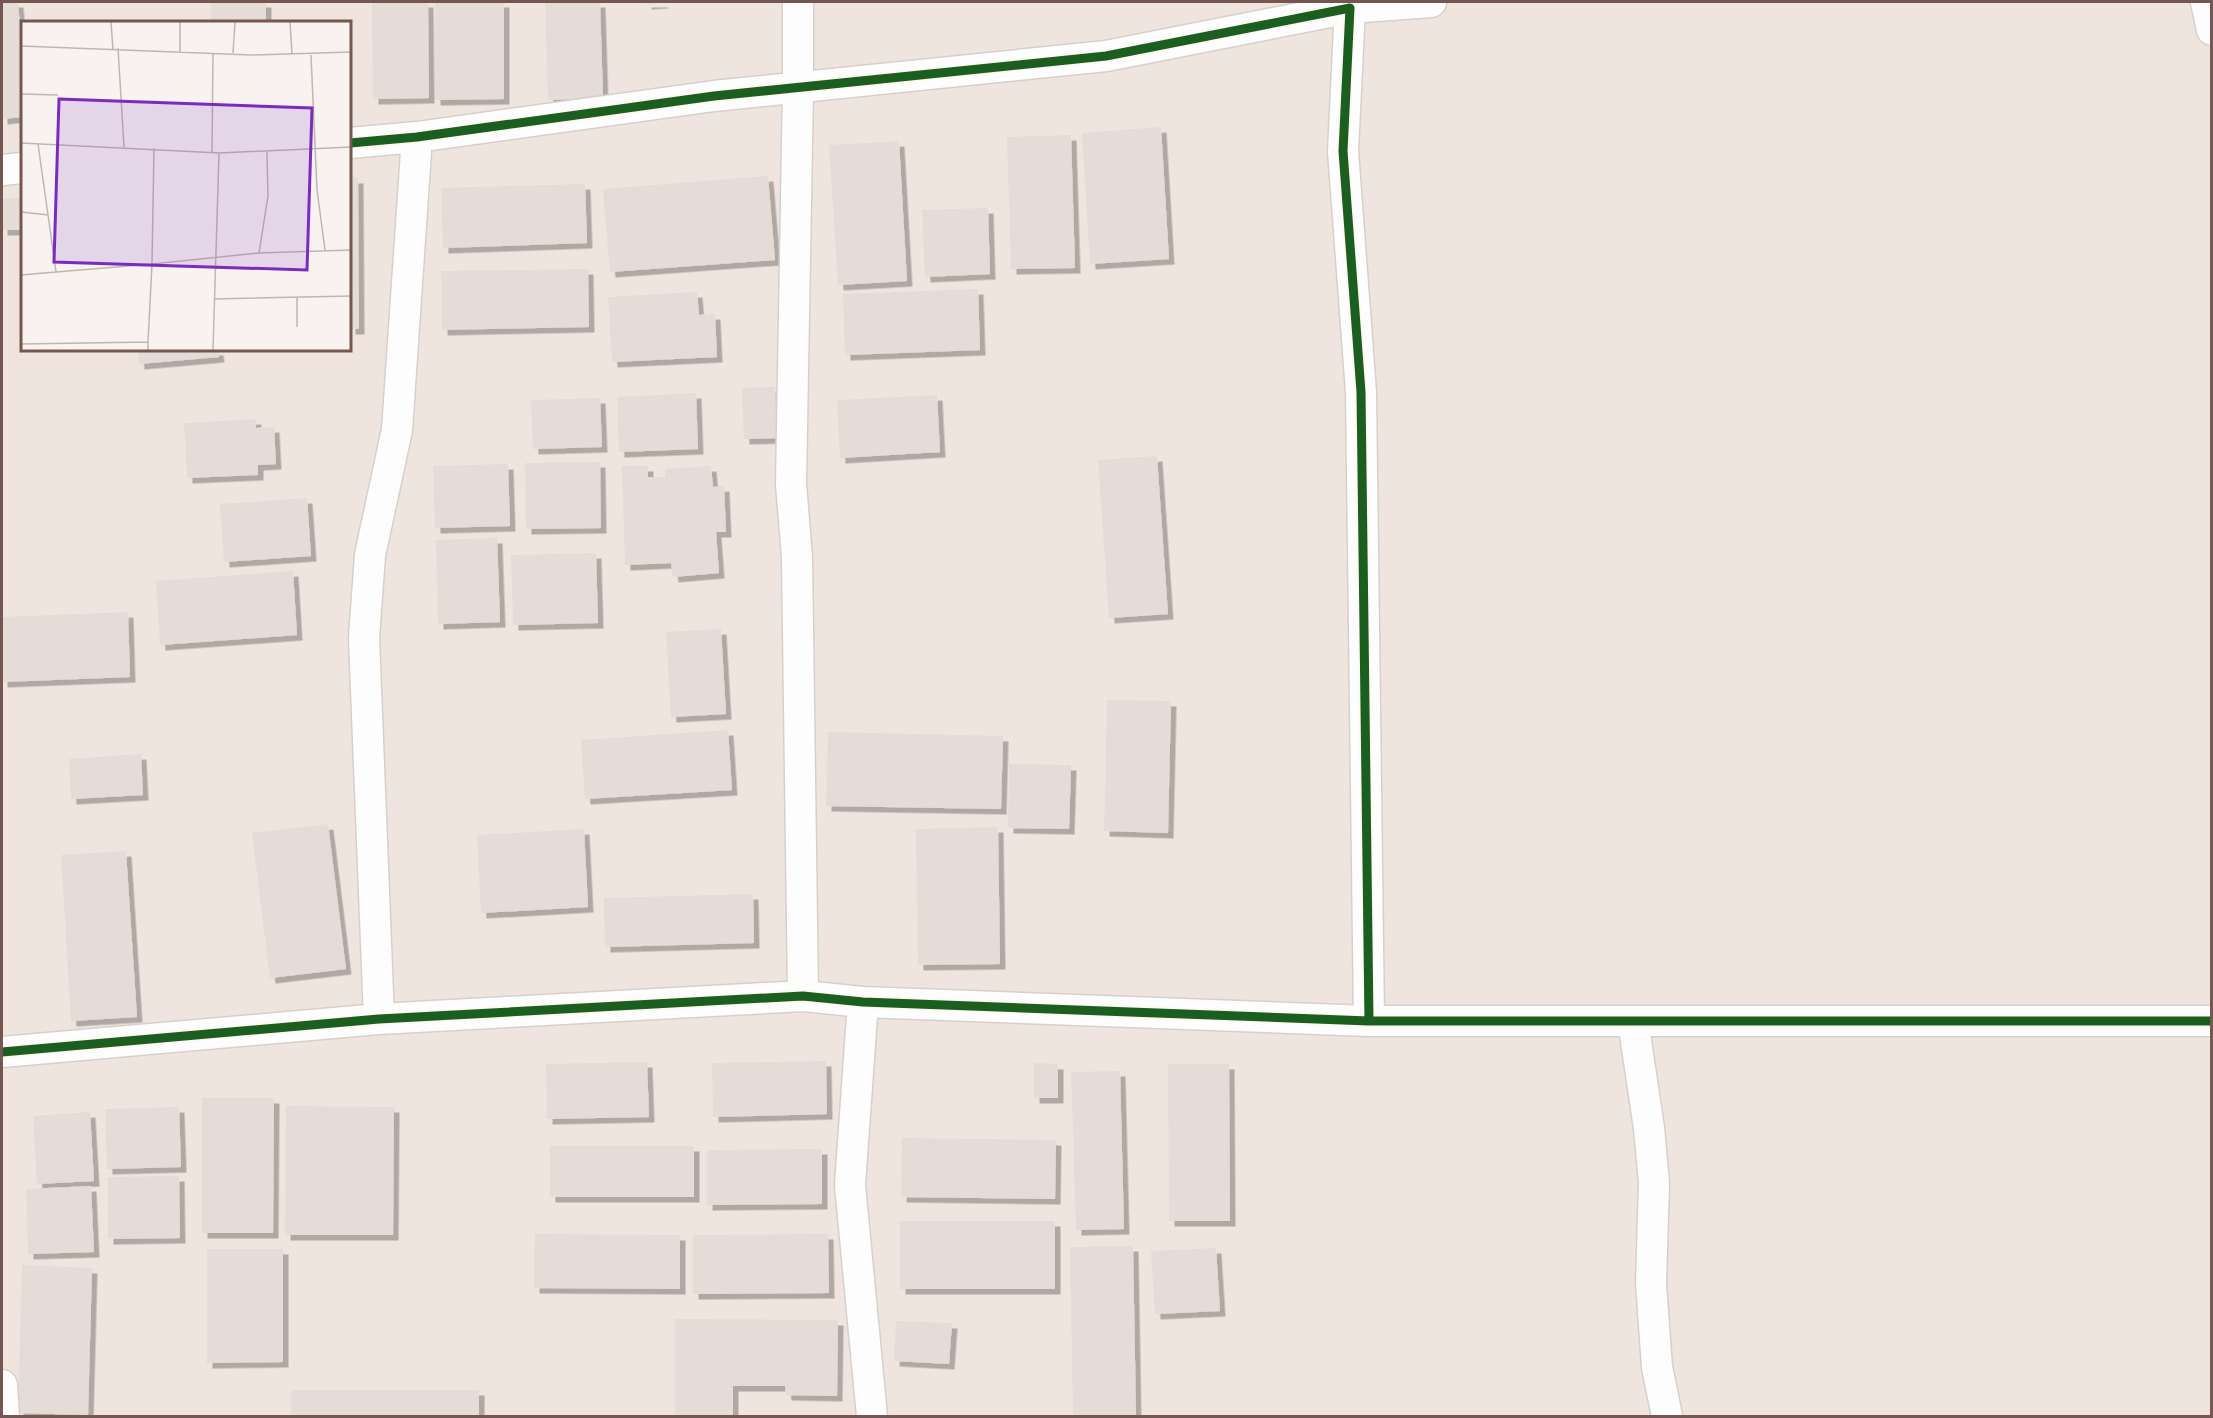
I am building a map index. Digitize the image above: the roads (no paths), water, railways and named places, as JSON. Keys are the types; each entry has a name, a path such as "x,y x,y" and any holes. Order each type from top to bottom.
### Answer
{"street":[{"path":"798,2 791,484 797,557 803,996"},
{"path":"351,143 417,137 714,96 1106,56 1350,5 1431,2"},
{"path":"2206,2 2211,30"},
{"path":"1350,5 1343,151 1361,392 1369,1020"},
{"path":"379,1019 364,638 370,555 397,430 417,137"},
{"path":"2,170 21,168"},
{"path":"2,1052 379,1019 803,996 862,1002 1369,1020 2211,1021"},
{"path":"862,1002 850,1185 872,1416"},
{"path":"1632,1021 1649,1128 1653,1183 1651,1284 1657,1367 1667,1416"},
{"path":"2,1385 4,1416"}]}
